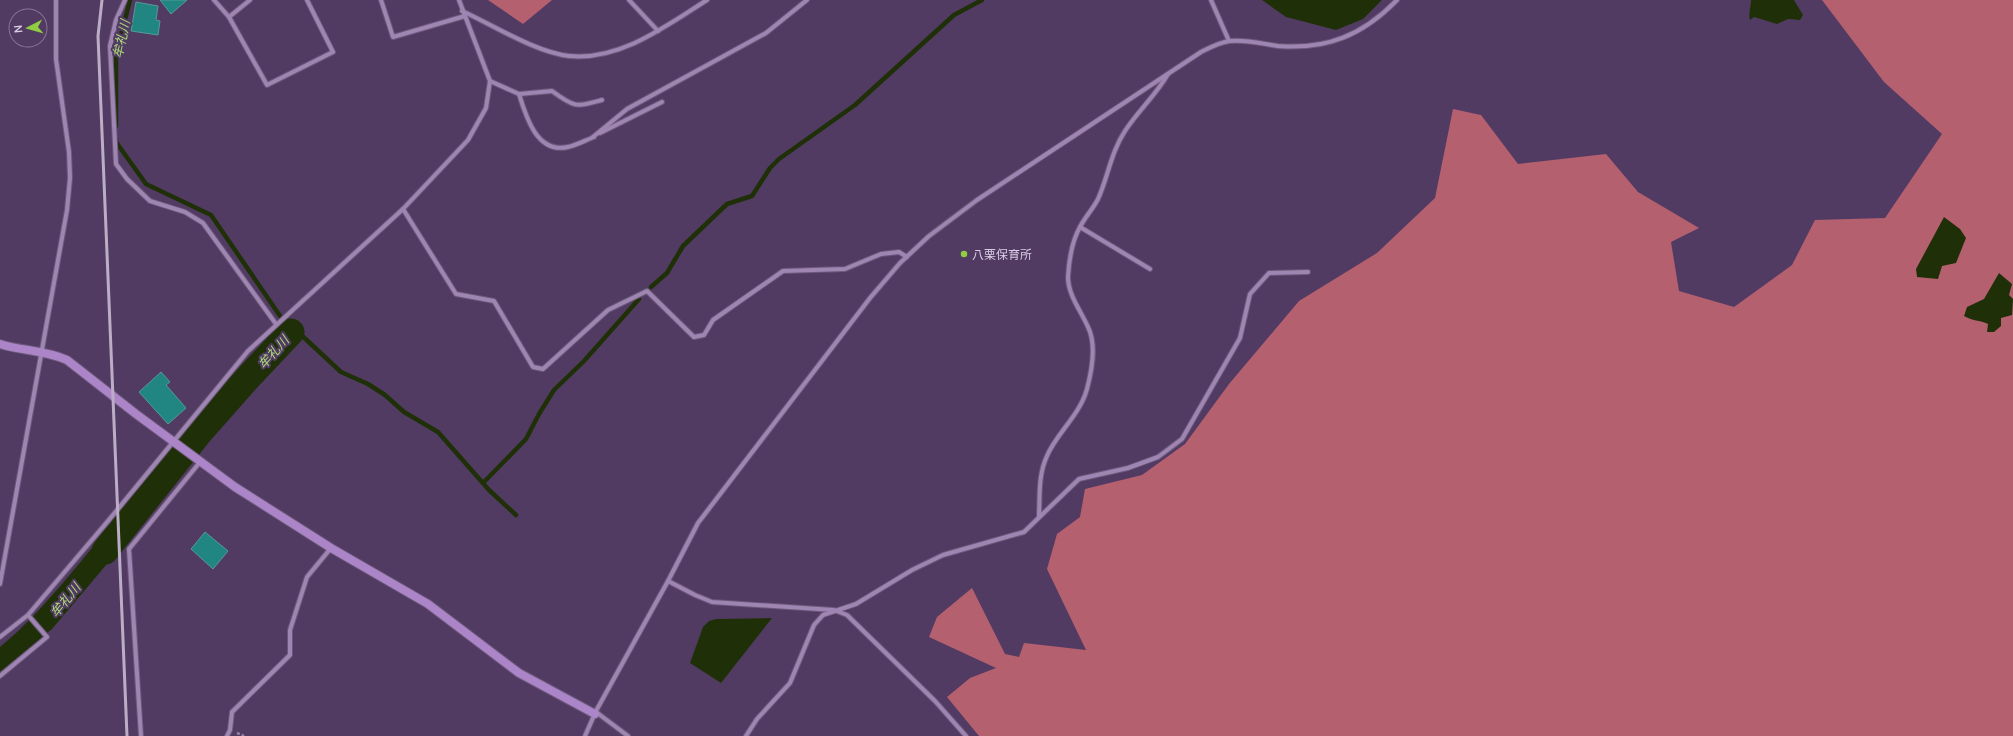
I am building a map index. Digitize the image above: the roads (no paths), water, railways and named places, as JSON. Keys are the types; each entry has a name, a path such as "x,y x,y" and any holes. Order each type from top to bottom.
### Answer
{"street":[{"path":"0,584 22,466 40,351 66,210 70,178 69,152 56,59 56,0"},
{"path":"125,0 116,20 110,46 116,164 127,179 150,201 185,212 203,222 276,324"},
{"path":"214,0 229,16 266,84 333,52 307,0"},
{"path":"229,16 250,0"},
{"path":"380,0 393,37 465,16"},
{"path":"0,637 29,615 113,516 248,351 403,209 468,140 486,108 490,80 459,0"},
{"path":"629,0 658,31"},
{"path":"462,10 533,46 568,56 599,55 647,38 707,0"},
{"path":"593,137 627,109 766,33 807,0"},
{"path":"1211,0 1229,41"},
{"path":"585,736 595,713 668,581 698,523 870,298 907,257 929,236 977,200 1201,52 1229,41 1280,46 1321,45 1341,39 1366,28 1396,0"},
{"path":"1039,516 1041,472 1047,455 1071,422 1087,390 1094,353 1089,328 1072,296 1068,278 1072,247 1080,227 1098,199 1111,160 1124,133 1138,111 1159,90 1169,73"},
{"path":"490,80 519,94 552,91 566,101 580,106 602,100"},
{"path":"519,94 526,115 538,139 553,148 568,147 593,137 662,102"},
{"path":"403,209 456,294 494,301 533,367 543,369 608,310 647,291 694,337 704,335 713,320 783,271 845,269 881,254 887,253 899,252 907,257"},
{"path":"1080,227 1150,269"},
{"path":"746,736 757,719 790,683 814,625 823,615 834,610 856,604 912,570 943,555 1024,532 1079,479 1128,468 1158,457 1182,439 1240,338 1250,294 1269,273 1308,272"},
{"path":"0,344 12,348 40,351 67,360 198,461 285,520 330,548 428,604 519,673 595,713 628,736"},
{"path":"141,736 129,549 198,461"},
{"path":"227,736 230,730 232,712 290,656 290,630 307,577 330,548"},
{"path":"668,581 712,602 834,610 847,614 935,701 966,736"},
{"path":"0,676 47,637 29,615"}],"water":[{"path":"1262,0 1382,0 1363,19 1336,30 1286,17"},
{"path":"1751,0 1794,0 1803,15 1800,20 1788,19 1777,24 1754,17 1750,20 1749,15"},
{"path":"1944,217 1960,229 1966,238 1956,263 1942,266 1938,279 1917,277 1916,269"},
{"path":"1999,273 2012,284 2009,295 2013,299 2012,315 2001,318 2001,326 1994,332 1987,332 1988,324 1964,316 1967,307 1984,299"},
{"path":"123,511 132,532 52,629 0,672 0,647 48,600"},
{"path":"772,618 721,683 690,663 703,627 709,621 716,619"}],"waterway":[{"name":"牟礼川","path":"116,126 116,55 130,0"},
{"path":"651,287 667,273 683,246 727,204 752,196 770,168 779,159 855,105 954,15 982,0"},
{"path":"116,140 146,184 211,215 291,332 298,332 341,372 368,384 385,395 404,412 438,432 489,490 516,515"},
{"path":"484,482 526,439 554,390 584,361 639,299"},
{"name":"牟礼川","path":"105,551 199,433 291,332"}],"railway":[{"path":"102,0 98,36 127,736"}],"place":[{"name":"八栗保育所","path":"964,254"}]}
